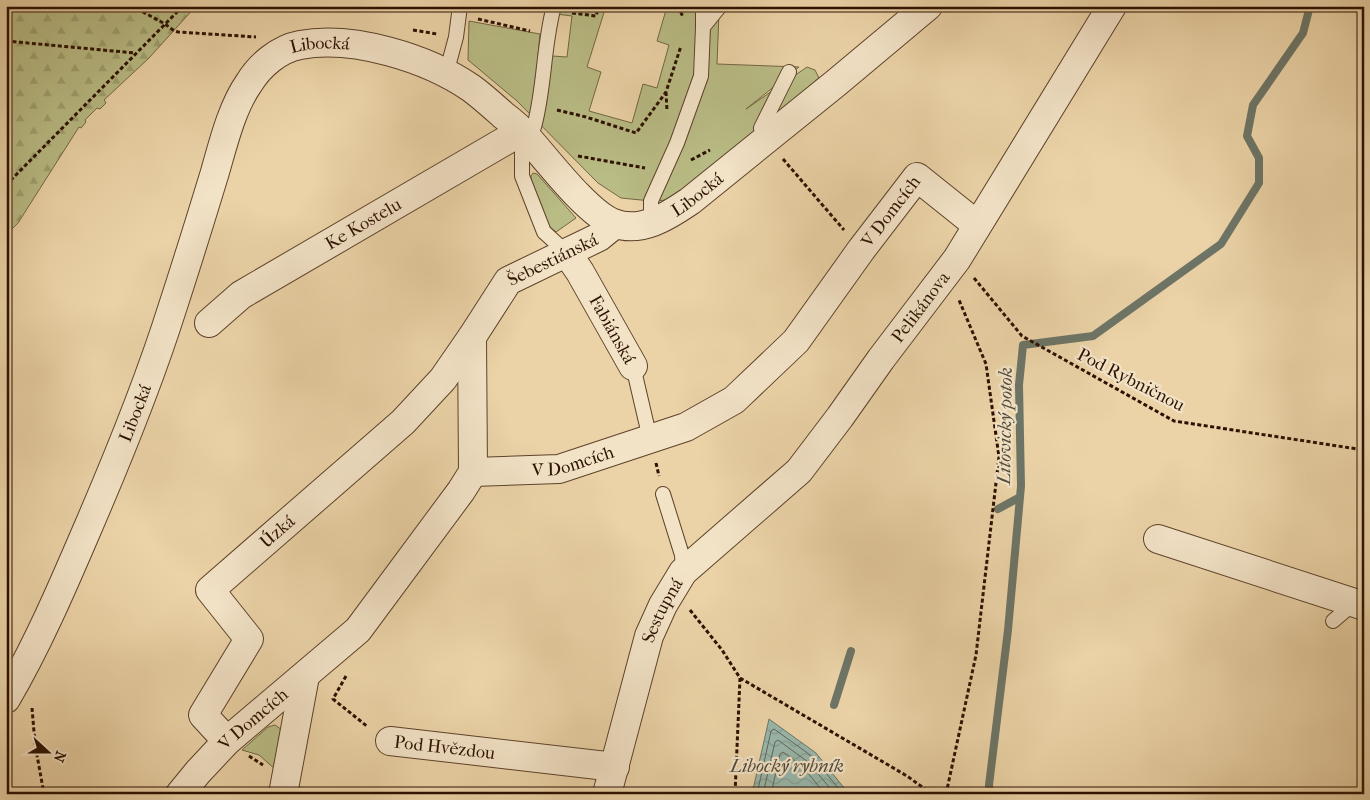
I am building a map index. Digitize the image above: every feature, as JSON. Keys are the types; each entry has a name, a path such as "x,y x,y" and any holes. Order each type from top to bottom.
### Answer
{"street":[{"name":"Libocká","path":"19,699 65,581 128,435 171,311 238,102 248,84 272,57 286,49 313,43 337,43 377,49 400,55 446,74 470,88 522,131 588,205 615,224 631,226 651,224 669,216 773,145 928,6"},
{"name":"Pelikánova","path":"683,572 799,471 951,266 1112,6"},
{"name":"Ke Kostelu","path":"209,323 241,295 522,131"},
{"name":"V Domcích","path":"180,794 198,772 236,748 305,676 358,630 461,492 473,472 559,469 686,427 734,400 796,341 861,250 917,177 977,225"},
{"name":"Šebestiánská","path":"472,337 508,281 599,237 615,224"},
{"name":"Fabiánská","path":"567,253 633,366"},
{"path":"472,337 473,472"},
{"name":"Úzká","path":"236,748 204,715 250,639 210,590 403,422 443,379 472,337"},
{"path":"1158,538 1359,604"},
{"name":"Sestupná","path":"607,794 649,636 663,605 683,572"},
{"path":"283,794 305,676"},
{"name":"Pod Hvězdou","path":"390,741 615,767"}],"lane":[{"path":"446,74 456,37 460,6"},
{"path":"651,224 652,201 677,143 701,76 703,6"},
{"path":"703,27 720,6"},
{"path":"554,8 548,35 540,106 534,127 522,131 522,176 544,232 567,253"},
{"path":"773,145 760,128 789,72"},
{"name":"Fabiánská","path":"633,366 650,439"},
{"path":"663,494 682,555 683,572"},
{"path":"1333,621 1359,604"}],"path":[{"path":"119,6 120,8 134,7 178,32 263,37"},
{"path":"6,185 183,6"},
{"path":"554,8 596,16 599,6"},
{"path":"678,6 685,19"},
{"path":"409,29 456,37 466,16 548,35"},
{"path":"6,41 136,53"},
{"path":"540,106 586,117 636,133 666,92 682,45"},
{"path":"773,145 861,250"},
{"path":"574,155 647,169"},
{"path":"946,794 976,655 999,457 986,364 952,284 951,266"},
{"name":"Pod Rybničnou","path":"951,266 1022,336 1174,421 1364,450"},
{"name":"Sestupná","path":"683,572 689,609 722,650 740,678"},
{"name":"Pod Hvězdou","path":"349,670 333,699 366,726 390,741"},
{"path":"735,794 740,678 907,776 932,794"},
{"path":"19,699 35,744 44,794"},
{"path":"236,748 268,768"}],"green space":[{"path":"6,6 196,6 149,58 104,100 106,103 100,109 97,108 85,120 86,122 81,128 79,127 18,223 6,235"},
{"path":"560,6 606,6 587,67 601,72 589,111 632,123 643,84 657,88 669,45 657,41 666,10 653,6 690,6 719,12 717,64 799,67 746,109 807,67 815,70 819,78 761,128 668,200 651,201 621,198 598,183 517,101 468,60 469,21 540,34 538,55 567,57 572,16 556,14"},
{"path":"533,173 537,174 576,218 556,232 549,226 531,179"},
{"path":"275,725 282,730 275,769 259,755 242,750 268,727"}],"water":[{"name":"Libocký rybník","path":"769,719 816,753 849,794 752,794"}],"waterway":[{"name":"Litovický potok","path":"990,794 989,785 1008,630 1021,486 1019,385 1023,345 1093,336 1221,244 1259,183 1259,158 1247,136 1253,105 1303,33 1310,6"},
{"path":"998,509 1020,497"},
{"path":"834,705 851,651"}]}
